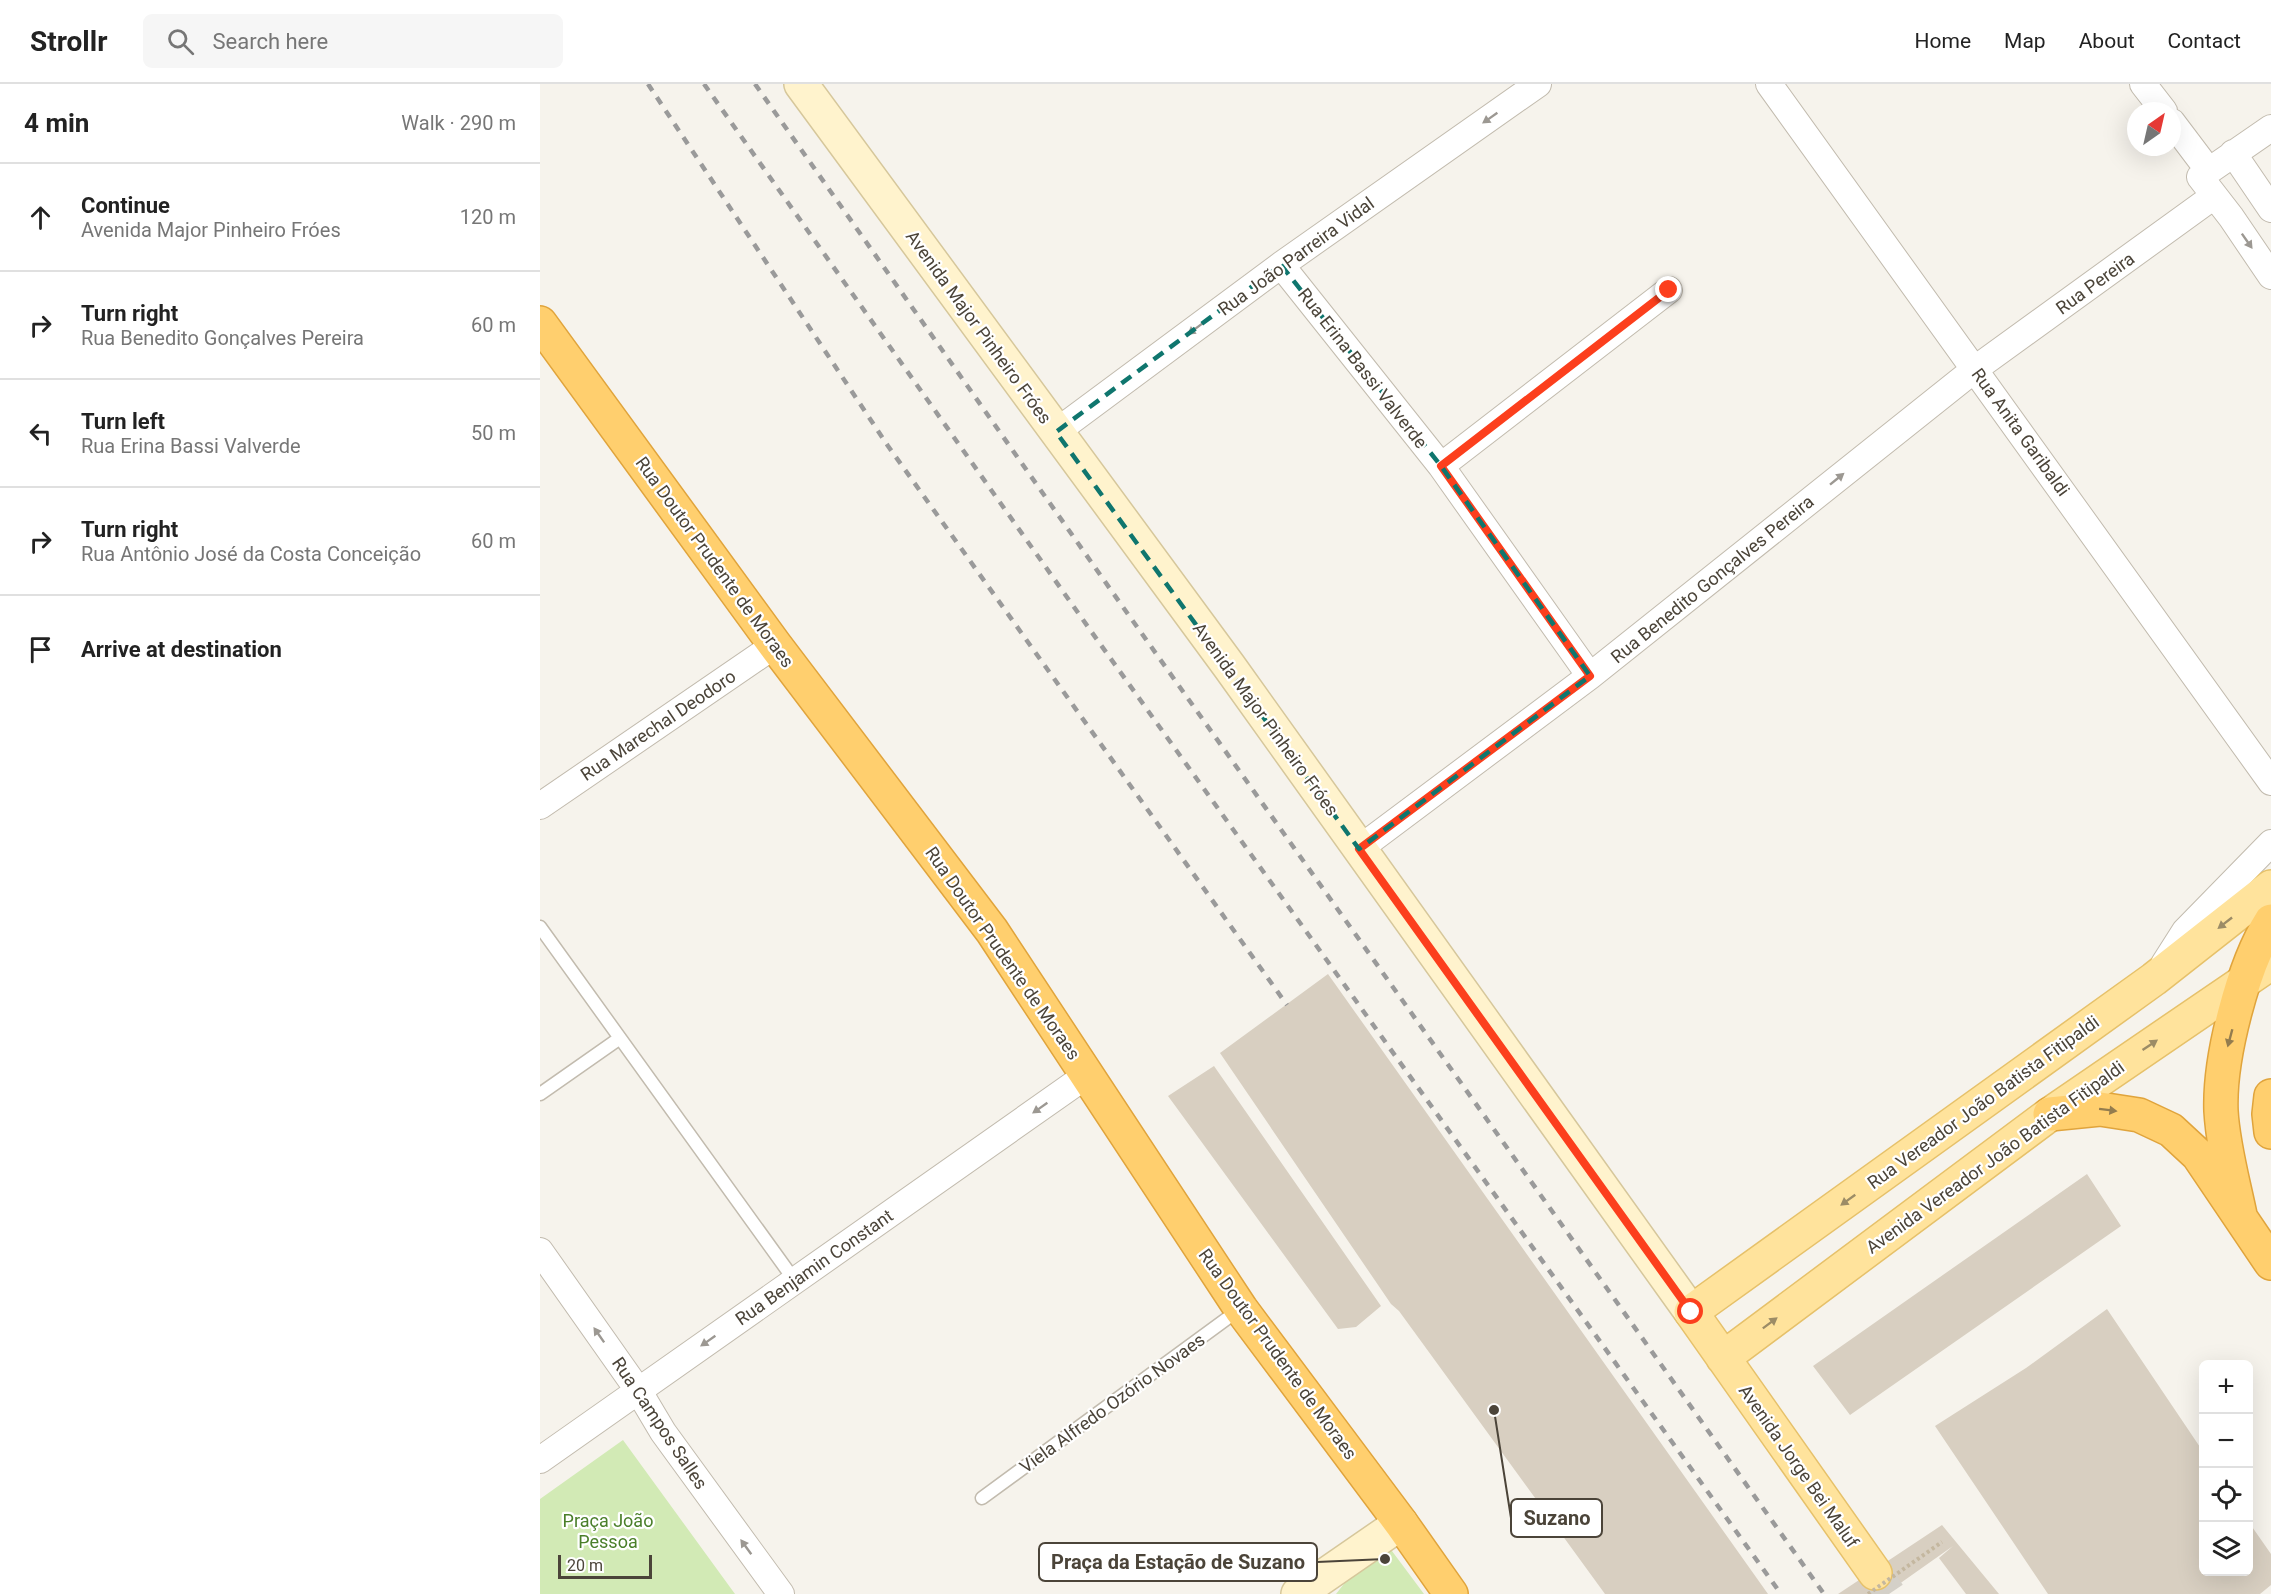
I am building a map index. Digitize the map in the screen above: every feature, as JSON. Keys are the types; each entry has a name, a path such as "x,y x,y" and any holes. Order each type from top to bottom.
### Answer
{"highway":[{"name":"Rua Doutor Prudente de Moraes","path":"540,323 775,645 992,931 1241,1309 1401,1523 1451,1594"},
{"path":"2241,1215 2226,1149 2221,1111 2223,1061 2258,972 2263,933 2271,921"},
{"path":"2271,1096 2269,1114 2271,1132"},
{"path":"2049,1114 2100,1109 2139,1115 2171,1131 2198,1155 2241,1215 2271,1263"}],"main road":[{"name":"Rua Vereador João Batista Fitipaldi","path":"1691,1312 2154,979 2271,887"},
{"name":"Avenida Vereador João Batista Fitipaldi","path":"1723,1358 2049,1114 2258,972"},
{"name":"Avenida Major Pinheiro Fróes","path":"1691,1312 1723,1358"},
{"name":"Avenida Jorge Bei Maluf","path":"1723,1358 1872,1584"}],"street":[{"name":"Avenida Major Pinheiro Fróes","path":"801,84 1229,666 1691,1312"},
{"name":"Rua João Parreira Vidal","path":"1056,432 1281,265 1538,84"},
{"name":"Rua Anita Garibaldi","path":"1769,84 2271,782"},
{"path":"2144,84 2157,102"},
{"name":"Rua Pereira","path":"1975,369 2208,181 2233,153 2271,128"},
{"path":"2181,137 2271,276"},
{"path":"2231,217 2268,199 2233,153"},
{"name":"Rua Erina Bassi Valverde","path":"1281,265 1441,466 1590,676"},
{"path":"1441,466 1669,290"},
{"name":"Rua Benedito Gonçalves Pereira","path":"1359,849 1590,676 1975,369"},
{"name":"Rua Marechal Deodoro","path":"540,806 775,645"},
{"path":"2154,979 2185,932 2271,843"},
{"name":"Rua Benjamin Constant","path":"540,1460 1087,1075"},
{"name":"Rua Campos Salles","path":"540,1251 638,1390 663,1432 781,1594"},
{"path":"1298,1594 1401,1523"}],"lane":[{"path":"540,927 795,1281"},
{"path":"540,1094 620,1038"},
{"name":"Viela Alfredo Ozório Novaes","path":"982,1498 1241,1309"}],"path":[{"path":"1872,1584 1942,1542"}],"highlighted area":[{"path":"1281,265 1441,466 1590,676 1359,849 1056,432"}],"green space":[{"name":"Praça João Pessoa","path":"623,1440 735,1594 540,1594 540,1499"},
{"path":"1389,1547 1424,1594 1336,1594 1354,1571"}],"building":[{"path":"1328,974 1768,1594 1605,1594 1399,1311 1391,1304 1220,1053"},
{"path":"1214,1066 1381,1306 1356,1327 1338,1329 1168,1096"},
{"path":"2087,1174 2121,1226 1850,1415 1813,1366"},
{"path":"2107,1309 2199,1446 2199,1576 2253,1576 2253,1528 2271,1554 2271,1585 2260,1594 2048,1594 1935,1426 2026,1368"},
{"path":"1942,1525 1999,1594 1966,1594 1939,1558 1953,1546 1885,1594 1838,1594"}],"tunnel":[{"path":"1875,1573 1889,1594"}],"railway":[{"path":"648,84 888,446 1287,1005"},
{"path":"704,84 1098,641 1781,1594"},
{"path":"755,84 1113,593 1824,1594"}],"place":[{"name":"Suzano","path":"1494,1410"},
{"name":"Praça da Estação de Suzano","path":"1385,1559"}],"route":[{"path":"1669,290 1441,466 1590,676 1359,849 1691,1312"}]}
